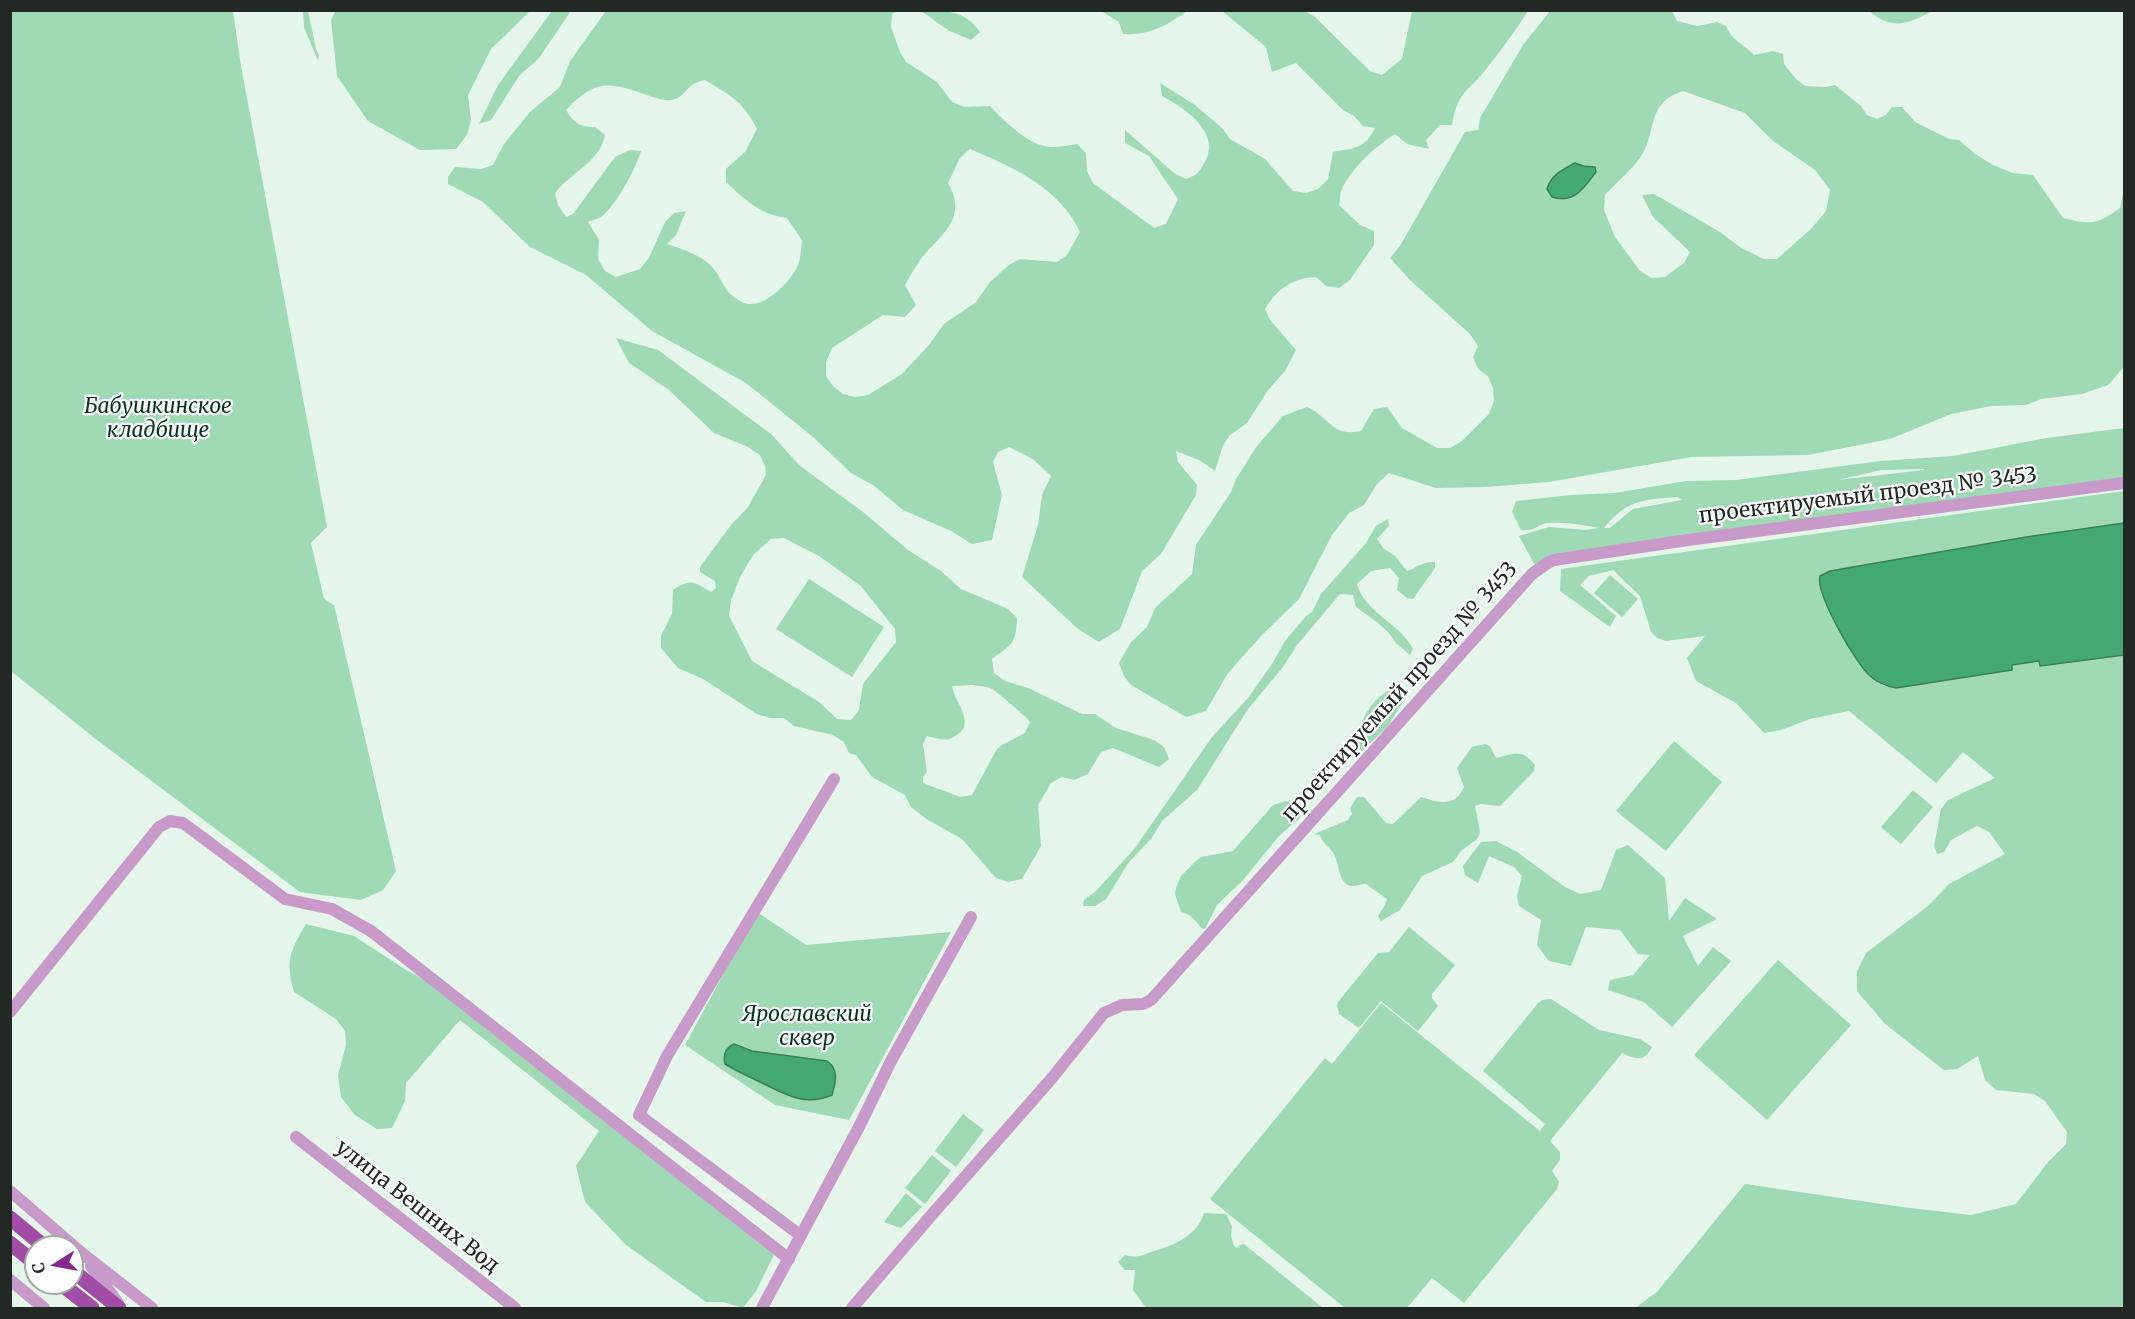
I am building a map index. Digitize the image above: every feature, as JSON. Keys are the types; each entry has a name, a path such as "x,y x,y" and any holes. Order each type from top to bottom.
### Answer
{"main road":[{"path":"10,1218 31,1235"},
{"path":"10,1243 24,1254"},
{"path":"84,1279 121,1308"},
{"path":"75,1295 92,1308"}],"street":[{"name":"проектируемый проезд № 3453","path":"852,1308 1052,1078 1104,1013 1122,1005 1143,1004 1151,1000 1532,574 1548,562 1688,540 2124,483"},
{"path":"800,1235 639,1115 672,1047 834,779"},
{"path":"10,1012 159,827 170,821 183,824 285,899 332,909 371,931 789,1259"},
{"path":"762,1308 860,1125 891,1061 971,918"},
{"name":"улица Вешних Вод","path":"296,1137 515,1308"},
{"path":"10,1191 61,1235"},
{"path":"84,1255 121,1308"},
{"path":"84,1255 152,1308"},
{"path":"10,1280 44,1308"}],"green space":[{"path":"336,10 530,11 491,49 468,95 471,120 467,135 456,149 420,150 368,121 337,76 331,20"},
{"name":"Бабушкинское кладбище","path":"10,11 233,11 241,66 327,527 311,543 324,599 334,605 396,871 383,890 361,900 300,892 97,740 11,671"},
{"path":"303,11 308,11 319,55 318,61 304,27"},
{"path":"552,11 571,11 539,58 519,76 491,120 479,124 498,85"},
{"path":"606,11 897,11 892,14 891,27 906,62 937,82 952,102 965,107 990,106 1018,132 1036,143 1056,147 1077,144 1086,153 1087,171 1093,183 1154,228 1166,224 1178,199 1149,156 1125,143 1125,130 1174,173 1186,179 1200,170 1209,150 1208,140 1198,122 1181,107 1162,96 1160,83 1195,105 1223,129 1230,139 1265,159 1293,191 1306,193 1318,189 1328,179 1333,152 1363,144 1375,128 1363,126 1354,116 1343,110 1296,63 1272,72 1266,47 1222,11 1305,11 1315,17 1370,71 1382,75 1402,59 1412,11 1528,11 1495,58 1459,101 1452,125 1440,125 1426,140 1429,149 1407,144 1395,134 1372,152 1351,174 1341,191 1339,205 1360,225 1374,231 1374,245 1349,281 1339,288 1326,286 1316,277 1300,280 1280,290 1265,309 1270,320 1296,350 1285,371 1268,390 1247,423 1230,435 1223,445 1215,471 1199,460 1176,451 1178,462 1197,485 1196,495 1161,554 1142,571 1120,629 1099,642 1078,629 1022,577 1038,525 1042,495 1051,476 1033,459 1009,447 998,452 993,462 1002,495 992,540 972,544 951,531 903,510 873,485 851,473 813,437 746,383 652,331 586,275 530,247 483,202 448,184 448,177 455,167 481,169 493,165 504,144 530,112 560,87 570,61","holes":["705,80 741,105 757,129 745,152 726,169 726,182 761,210 787,218 802,240 799,261 793,274 782,288 758,303 750,304 735,298 708,263 691,253 667,244 676,235 686,211 674,213 665,222 649,258 640,269 616,277 605,271 598,259 599,240 588,222 607,212 619,196 641,151 630,150 615,157 573,214 566,217 558,205 555,193 591,160 605,135 595,127 578,123 569,114 566,110 577,99 597,87 616,86 672,100 679,97 690,86","970,149 1003,163 1048,191 1071,217 1080,232 1067,255 1057,262 1020,259 1009,265 990,282 976,302 944,324 929,345 902,374 868,395 855,397 843,394 826,376 826,362 832,348 883,315 905,317 916,305 905,285 920,260 943,234 954,217 954,196 948,183 960,158"]},
{"path":"921,11 946,11 961,15 980,32 971,40 948,30"},
{"path":"1101,11 1187,11 1173,21 1149,31 1123,34 1119,22"},
{"path":"1550,11 1672,11 1677,21 1697,26 1717,22 1726,26 1735,39 1754,55 1773,51 1783,54 1784,64 1805,86 1835,85 1861,106 1867,115 1877,119 1886,115 1892,107 1902,107 1915,122 1949,139 1959,140 1975,154 1993,165 2013,173 2033,175 2063,218 2093,222 2105,218 2120,208 2124,188 2124,367 2108,385 2082,394 2041,399 2026,405 1992,406 1951,414 1890,439 1808,455 1691,457 1549,482 1485,487 1436,488 1389,473 1377,484 1364,505 1349,513 1332,535 1299,599 1228,673 1206,711 1186,717 1131,685 1124,676 1119,663 1131,642 1147,627 1155,608 1192,574 1196,545 1231,492 1236,479 1257,446 1283,416 1307,407 1337,429 1351,432 1361,431 1374,409 1387,407 1402,428 1437,448 1450,448 1462,441 1489,414 1494,401 1493,388 1488,376 1478,369 1473,357 1478,346 1470,334 1410,280 1390,258 1400,246 1465,132 1478,130 1480,118 1523,45","holes":["1683,91 1745,113 1773,141 1815,170 1830,190 1826,211 1811,229 1777,259 1764,259 1741,248 1720,232 1654,194 1642,195 1653,217 1690,252 1684,263 1665,277 1652,278 1640,271 1615,237 1604,210 1605,195 1640,158 1657,111 1671,96"]},
{"path":"1869,11 1933,11 1907,22 1893,23"},
{"path":"616,338 658,350 772,435 799,465 863,512 908,550 941,571 961,589 1008,609 1017,618 1014,639 1008,647 992,659 994,673 1005,681 1028,688 1082,714 1095,714 1116,728 1154,740 1164,747 1169,759 1159,767 1113,748 1101,752 1088,774 1074,780 1062,777 1051,783 1038,805 1041,846 1022,879 1008,882 996,878 962,839 928,820 911,807 905,795 872,777 856,755 849,753 844,742 833,735 794,726 784,718 770,718 757,714 703,679 678,668 661,648 661,636 672,614 673,590 689,583 711,592 716,588 715,581 700,572 700,567 731,525 748,507 766,475 765,466 760,455 748,447 714,433 669,390 629,363","holes":["784,538 819,556 861,586 895,629 896,642 863,684 859,710 851,720 837,719 819,702 752,661 729,616 731,600 740,577 753,555 771,539","972,685 992,689 1030,722 1025,733 997,749 972,795 960,797 923,783 923,777 927,772 923,744 927,736 947,740 955,737 964,728 963,712 952,686"]},
{"path":"2124,428 2124,477 1535,565 1519,536 1549,527 1586,530 1599,528 1545,523 1530,530 1521,530 1512,512 1516,501 1615,493 1686,481 1736,480 1881,461 1953,456 2046,438","holes":["1881,470 1924,470 1838,480","1678,497 1682,500 1633,509 1610,528 1604,528 1628,506 1646,500"]},
{"path":"2124,491 2124,523 2026,537 1825,573 1869,675 1882,685 1896,688 2012,670 2011,665 2040,661 2041,666 2124,655 2124,1308 1635,1308 1657,1292 1745,1184 1971,1215 2016,1204 2048,1162 2066,1144 2067,1132 2045,1101 2034,1094 1996,1090 1985,1080 1978,1056 1957,1069 1944,1070 1885,1024 1857,991 1857,971 1866,953 1928,906 1949,884 2005,854 1989,832 1977,826 1951,840 1944,852 1937,854 1934,846 1941,809 1948,800 1995,778 1963,752 1936,783 1849,711 1810,719 1781,730 1764,733 1736,703 1696,681 1687,658 1705,636 1666,641 1657,638 1651,632 1640,596 1613,570 1589,576 1580,585 1616,616 1610,627 1560,591 1561,569"},
{"path":"1388,519 1389,526 1377,539 1384,549 1395,556 1407,571 1431,562 1435,562 1435,568 1413,599 1407,598 1397,590 1399,578 1390,568 1371,571 1357,584 1361,594 1374,610 1407,640 1413,649 1410,655 1378,623 1356,607 1353,595 1340,594 1248,709 1197,790 1162,821 1151,839 1129,862 1106,899 1095,906 1083,906 1084,900 1096,891 1135,848 1212,737 1248,698 1285,641 1312,612 1321,594 1366,543 1376,526"},
{"path":"1610,575 1638,599 1622,617 1594,593"},
{"path":"809,579 884,627 852,677 776,629"},
{"path":"1396,687 1403,702 1388,726 1357,756 1350,753 1361,723 1371,706 1378,698"},
{"path":"1674,741 1722,782 1666,851 1616,811"},
{"path":"1485,744 1490,746 1496,758 1513,754 1526,756 1535,765 1534,771 1500,806 1481,804 1475,806 1480,833 1477,839 1461,851 1453,862 1422,876 1400,910 1381,921 1378,916 1387,899 1366,884 1348,885 1340,875 1334,854 1320,835 1314,834 1348,820 1352,814 1350,808 1357,797 1364,797 1386,823 1393,824 1421,797 1440,802 1451,801 1461,793 1464,787 1457,768 1472,747"},
{"path":"1913,790 1933,807 1901,844 1881,827"},
{"path":"1286,801 1298,806 1300,818 1279,836 1243,880 1217,905 1205,929 1201,928 1190,916 1181,912 1175,894 1181,876 1201,857 1233,851 1273,805"},
{"path":"1496,841 1517,852 1565,887 1580,894 1601,890 1616,850 1628,845 1665,878 1669,921 1685,898 1717,919 1683,936 1698,966 1713,947 1731,961 1672,1027 1644,1002 1608,990 1610,980 1633,975 1650,955 1638,954 1620,930 1586,927 1571,966 1549,961 1537,945 1541,920 1519,906 1517,896 1522,876 1514,867 1489,856 1478,883 1465,875 1463,866 1481,842"},
{"name":"Ярославский сквер","path":"757,912 806,945 951,932 849,1120 775,1105 685,1045"},
{"path":"306,924 354,936 406,970 434,984 774,1255 756,1291 743,1308 723,1302 706,1302 626,1245 585,1202 576,1166 599,1131 460,1020 406,1083 405,1101 392,1128 377,1129 355,1115 341,1097 338,1075 346,1045 345,1031 336,1019 294,992 291,981 290,964 293,949"},
{"path":"1409,927 1455,965 1432,994 1438,1006 1418,1031 1381,1001 1359,1028 1339,1014 1338,1002 1378,953 1389,952"},
{"path":"1778,960 1851,1025 1767,1120 1694,1055"},
{"path":"1551,999 1599,1030 1640,1039 1652,1047 1642,1058 1622,1053 1550,1141 1560,1152 1560,1160 1552,1171 1559,1182 1557,1189 1464,1303 1432,1278 1407,1308 1345,1308 1210,1199 1325,1058 1332,1064 1381,1003 1540,1131 1545,1124 1483,1071 1538,1003"},
{"path":"963,1114 984,1130 956,1167 935,1151"},
{"path":"932,1155 951,1171 925,1204 905,1188"},
{"path":"906,1193 922,1207 901,1228 884,1222"},
{"path":"1204,1213 1226,1214 1232,1226 1231,1236 1234,1246 1237,1248 1244,1244 1323,1308 1146,1308 1133,1290 1135,1270 1125,1270 1118,1262 1125,1255 1142,1255 1179,1241 1197,1227"}],"shaded area":[{"path":"1575,163 1595,167 1596,172 1578,193 1560,199 1552,197 1547,189 1551,180"},
{"path":"2124,523 2124,655 2040,666 2039,661 2012,665 2012,670 1896,688 1882,684 1864,669 1838,628 1820,585 1820,576 1830,571 2026,537"},
{"path":"734,1044 752,1051 827,1061 835,1072 832,1095 812,1100 795,1098 738,1071 725,1064 724,1061 727,1050"}]}
